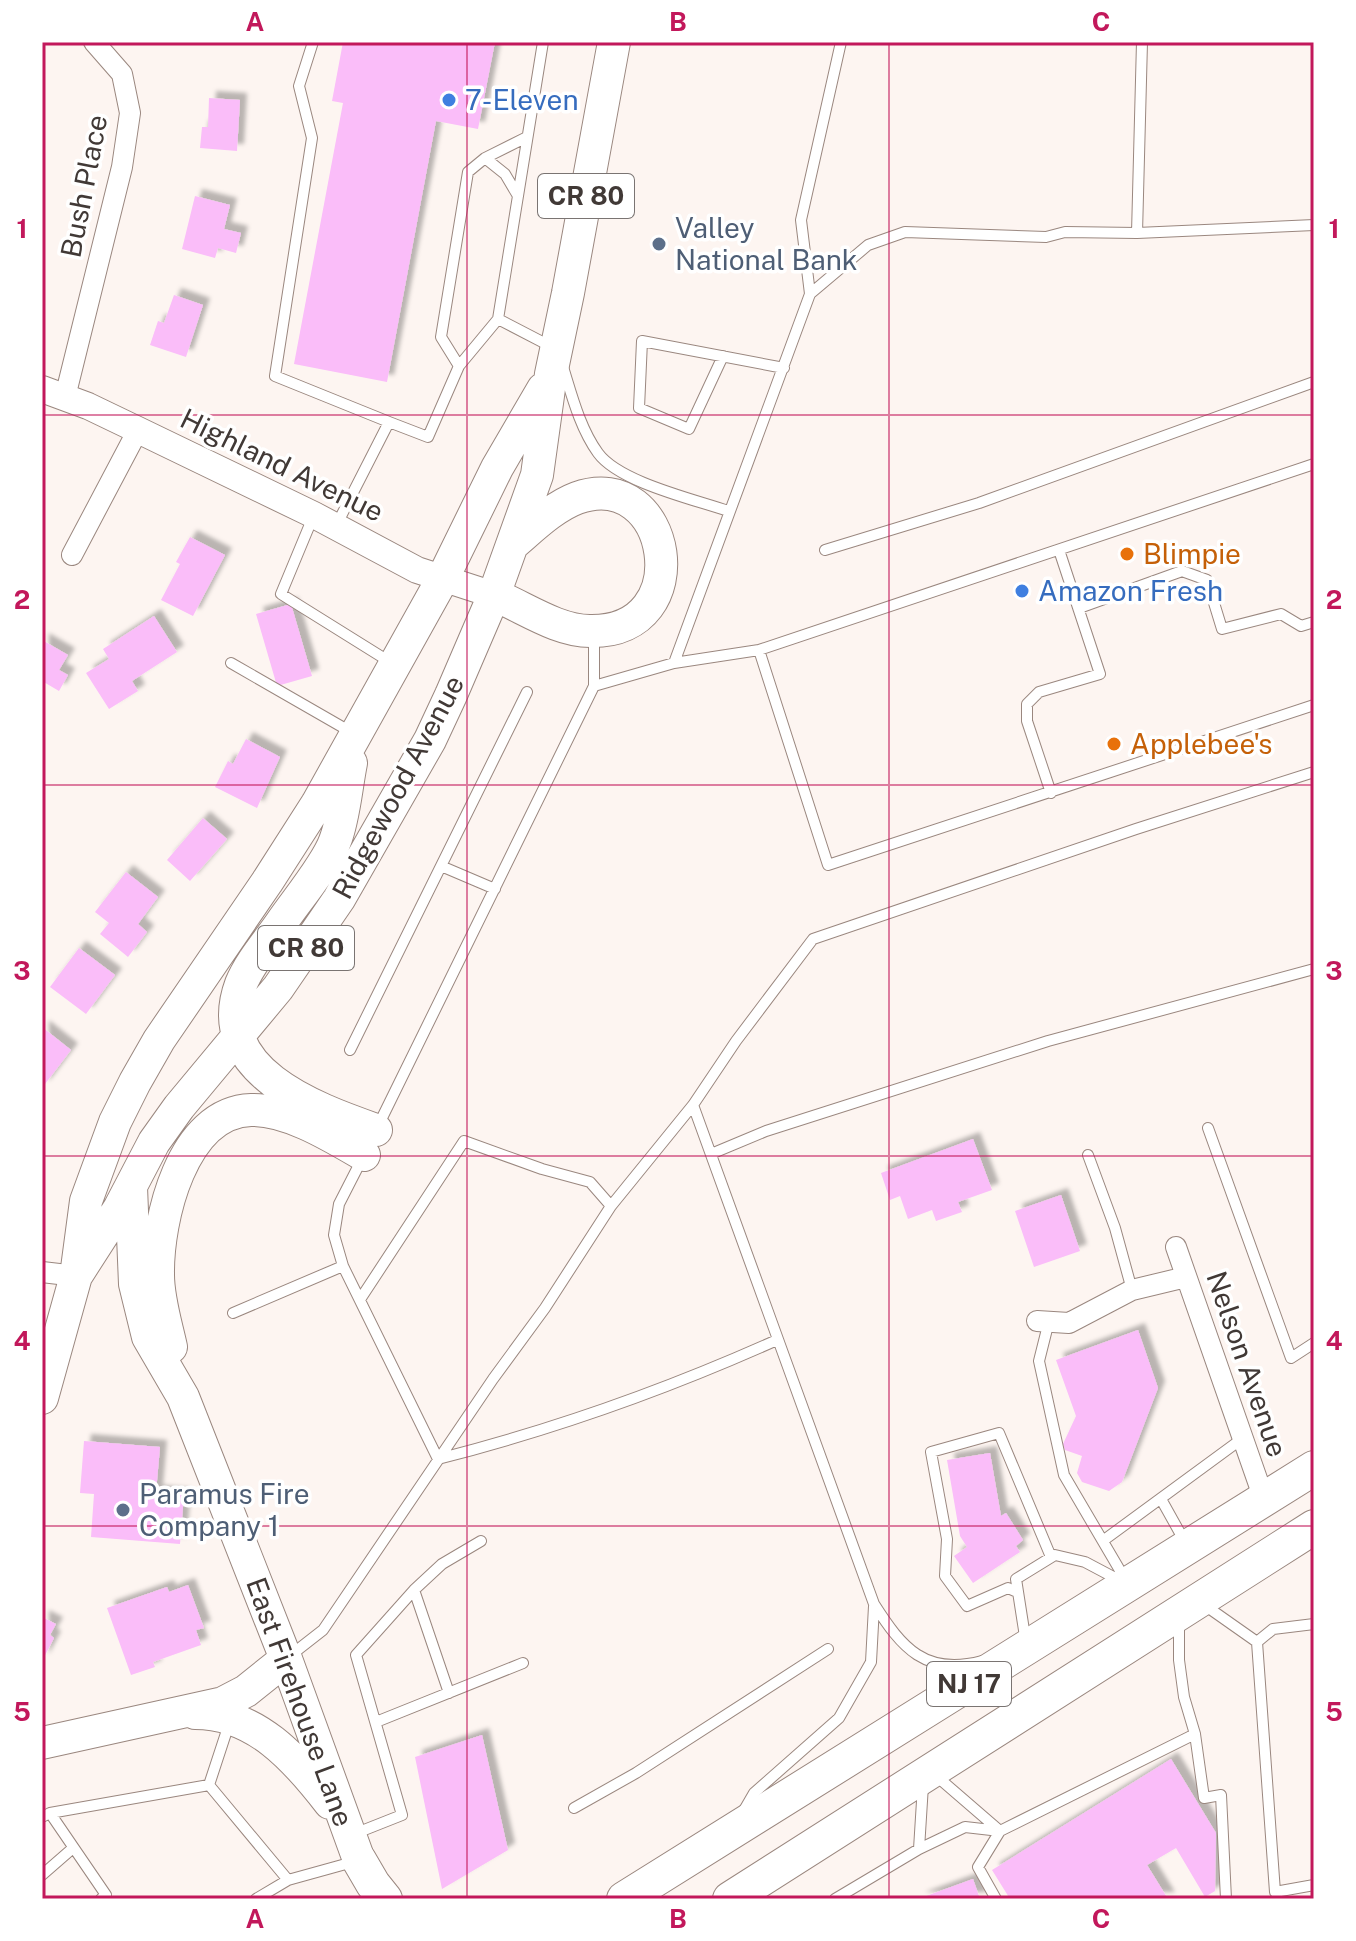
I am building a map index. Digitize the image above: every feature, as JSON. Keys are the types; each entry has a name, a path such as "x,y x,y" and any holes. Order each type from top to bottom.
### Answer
{"highway":[{"name":"NJ 17","path":"624,1899 1314,1468"},
{"name":"NJ 17","path":"730,1899 1314,1527"},
{"path":"352,1840 364,1899"},
{"path":"352,1840 373,1884 385,1899"},
{"path":"751,1899 792,1861"},
{"path":"597,1899 655,1880"}],"main road":[{"name":"Ridgewood Avenue","path":"76,1276 119,1209 154,1142 310,942 367,853 430,740 494,595 537,475 554,362 614,42"},
{"name":"Ridgewood Avenue","path":"42,1398 76,1276 86,1201 115,1122 159,1040 284,856 357,735 443,578 554,362"},
{"path":"494,595 568,628 594,631 628,622 649,605 660,580 662,553 647,517 614,496 591,495 571,501 512,544"},
{"path":"357,735 335,842 245,975 236,1001 238,1038 254,1065 278,1084 337,1117 370,1142"},
{"path":"183,1397 163,1313 158,1279 158,1246 164,1212 176,1179 200,1137 220,1117 253,1109 370,1142"},
{"name":"East Firehouse Lane","path":"131,1183 132,1257 140,1310 148,1337 183,1397 286,1659 352,1840"},
{"path":"42,1743 180,1714 236,1697 286,1659"},
{"path":"180,1714 232,1717 260,1731 285,1751 320,1790 352,1840"}],"street":[{"name":"Bush Place","path":"53,393 122,167 130,113 122,74 94,42"},
{"name":"Highland Avenue","path":"53,393 138,430 325,520 417,570 494,595"},
{"path":"72,555 138,430"},
{"name":"Nelson Avenue","path":"1176,1247 1264,1499"},
{"path":"42,1272 76,1276"},
{"path":"1043,1321 1069,1323 1132,1290 1186,1277"}],"lane":[{"path":"313,42 299,86 312,138 275,376 428,437 459,366 498,319 543,42"},
{"path":"674,663 810,294 801,220 841,42"},
{"path":"1137,233 1142,42"},
{"path":"459,366 441,337 468,172 485,158 527,137"},
{"path":"485,158 505,174 518,196"},
{"path":"810,294 868,245 905,232 1046,237 1065,232 1137,233 1314,225"},
{"path":"498,319 554,362 599,455 621,474 728,511"},
{"path":"723,356 689,429 639,408 642,341 723,356 784,368"},
{"path":"825,550 979,503 1314,382"},
{"path":"389,422 281,594 395,666"},
{"path":"594,686 674,663 759,650 1314,464"},
{"path":"1051,793 1027,721 1027,704 1039,692 1100,674 1059,550"},
{"path":"1079,608 1182,571 1207,580 1222,629 1281,614 1301,626 1314,622"},
{"path":"438,1459 343,1266 334,1235 339,1204 594,686 594,631"},
{"path":"759,650 828,865 1314,705"},
{"path":"231,663 357,735"},
{"path":"350,1050 527,692"},
{"path":"286,1659 323,1630 545,1308 611,1206 693,1105 736,1041 813,939 1314,772"},
{"path":"441,866 495,889"},
{"path":"711,1154 766,1131 1048,1041 1314,969"},
{"path":"693,1105 874,1604 896,1639 916,1656 939,1663 976,1662 1025,1649 1016,1579 1055,1555 1085,1562 1128,1585"},
{"path":"1208,1128 1291,1358 1314,1343"},
{"path":"361,1298 464,1141 542,1169 590,1182 611,1206"},
{"path":"1088,1155 1115,1228 1132,1290"},
{"path":"233,1313 343,1266"},
{"path":"1043,1321 1039,1361 1064,1475 1128,1585"},
{"path":"438,1459 516,1440 725,1363 777,1340"},
{"path":"1017,1592 1008,1588 967,1606 945,1576 947,1539 931,1452 999,1433 1051,1557"},
{"path":"1104,1540 1243,1438"},
{"path":"1161,1499 1188,1547"},
{"path":"260,1898 352,1840 402,1815 356,1655 414,1590 442,1564 481,1541"},
{"path":"414,1590 449,1693"},
{"path":"729,1833 754,1793 839,1718 871,1662 874,1604"},
{"path":"1226,1899 1221,1795 1204,1798 1195,1734 1184,1697 1179,1660 1188,1607 1257,1642"},
{"path":"1257,1642 1273,1629 1314,1624"},
{"path":"1257,1642 1275,1892 1314,1885"},
{"path":"574,1808 636,1773 828,1649"},
{"path":"376,1722 523,1663"},
{"path":"209,1785 232,1717"},
{"path":"996,1899 978,1867 1000,1831 1195,1734"},
{"path":"927,1771 1000,1831"},
{"path":"919,1849 927,1771"},
{"path":"209,1785 288,1880"},
{"path":"105,1898 73,1848 46,1815 209,1785"},
{"path":"835,1899 919,1849 965,1827 1000,1831"},
{"path":"42,1875 73,1848"}],"building":[{"path":"343,42 495,42 478,129 436,121 387,382 294,364 343,103 332,101"},
{"path":"209,98 240,100 237,151 200,148 202,127 208,127"},
{"path":"195,196 230,205 224,229 241,233 236,253 218,248 215,258 182,249"},
{"path":"174,295 203,305 186,357 150,345 158,321 164,323"},
{"path":"190,537 225,555 193,616 161,600"},
{"path":"291,604 312,676 277,686 256,614"},
{"path":"154,616 177,652 132,681 138,691 109,709 86,673 109,659 103,649"},
{"path":"42,640 68,655 59,670 68,675 59,691 42,681"},
{"path":"246,739 280,757 257,808 215,787 228,761 233,764"},
{"path":"203,818 227,839 190,881 167,860"},
{"path":"126,872 158,897 138,924 147,932 128,957 100,934 109,923 95,912"},
{"path":"79,948 115,975 86,1014 50,987"},
{"path":"42,1027 71,1050 42,1088"},
{"path":"973,1139 992,1190 958,1202 962,1212 936,1221 932,1210 908,1219 900,1196 890,1200 881,1173"},
{"path":"1061,1195 1080,1251 1034,1267 1015,1211"},
{"path":"1138,1330 1158,1388 1122,1482 1109,1491 1082,1482 1077,1473 1082,1456 1065,1450 1063,1444 1076,1416 1056,1360"},
{"name":"Paramus Fire Company 1","path":"84,1441 160,1447 156,1492 184,1495 180,1544 91,1537 94,1494 80,1493"},
{"path":"990,1453 1001,1516 1006,1513 1023,1540 1016,1546 1020,1552 973,1583 954,1556 967,1547 960,1536 947,1460"},
{"path":"188,1585 204,1628 196,1630 201,1645 153,1662 155,1667 131,1675 107,1608 167,1587 169,1592"},
{"path":"42,1617 56,1624 50,1635 54,1638 42,1661"},
{"path":"482,1735 508,1850 442,1889 415,1757"},
{"path":"1171,1759 1216,1833 1215,1891 1205,1897 1176,1848 1147,1865 1168,1899 1010,1899 992,1870"},
{"path":"973,1879 980,1899 918,1899"}],"place":[{"name":"7-Eleven","path":"449,100"},
{"name":"Valley National Bank","path":"659,244"},
{"name":"Blimpie","path":"1127,554"},
{"name":"Amazon Fresh","path":"1022,591"},
{"name":"Applebee's","path":"1114,744"},
{"name":"Paramus Fire Company 1","path":"123,1510"}]}
